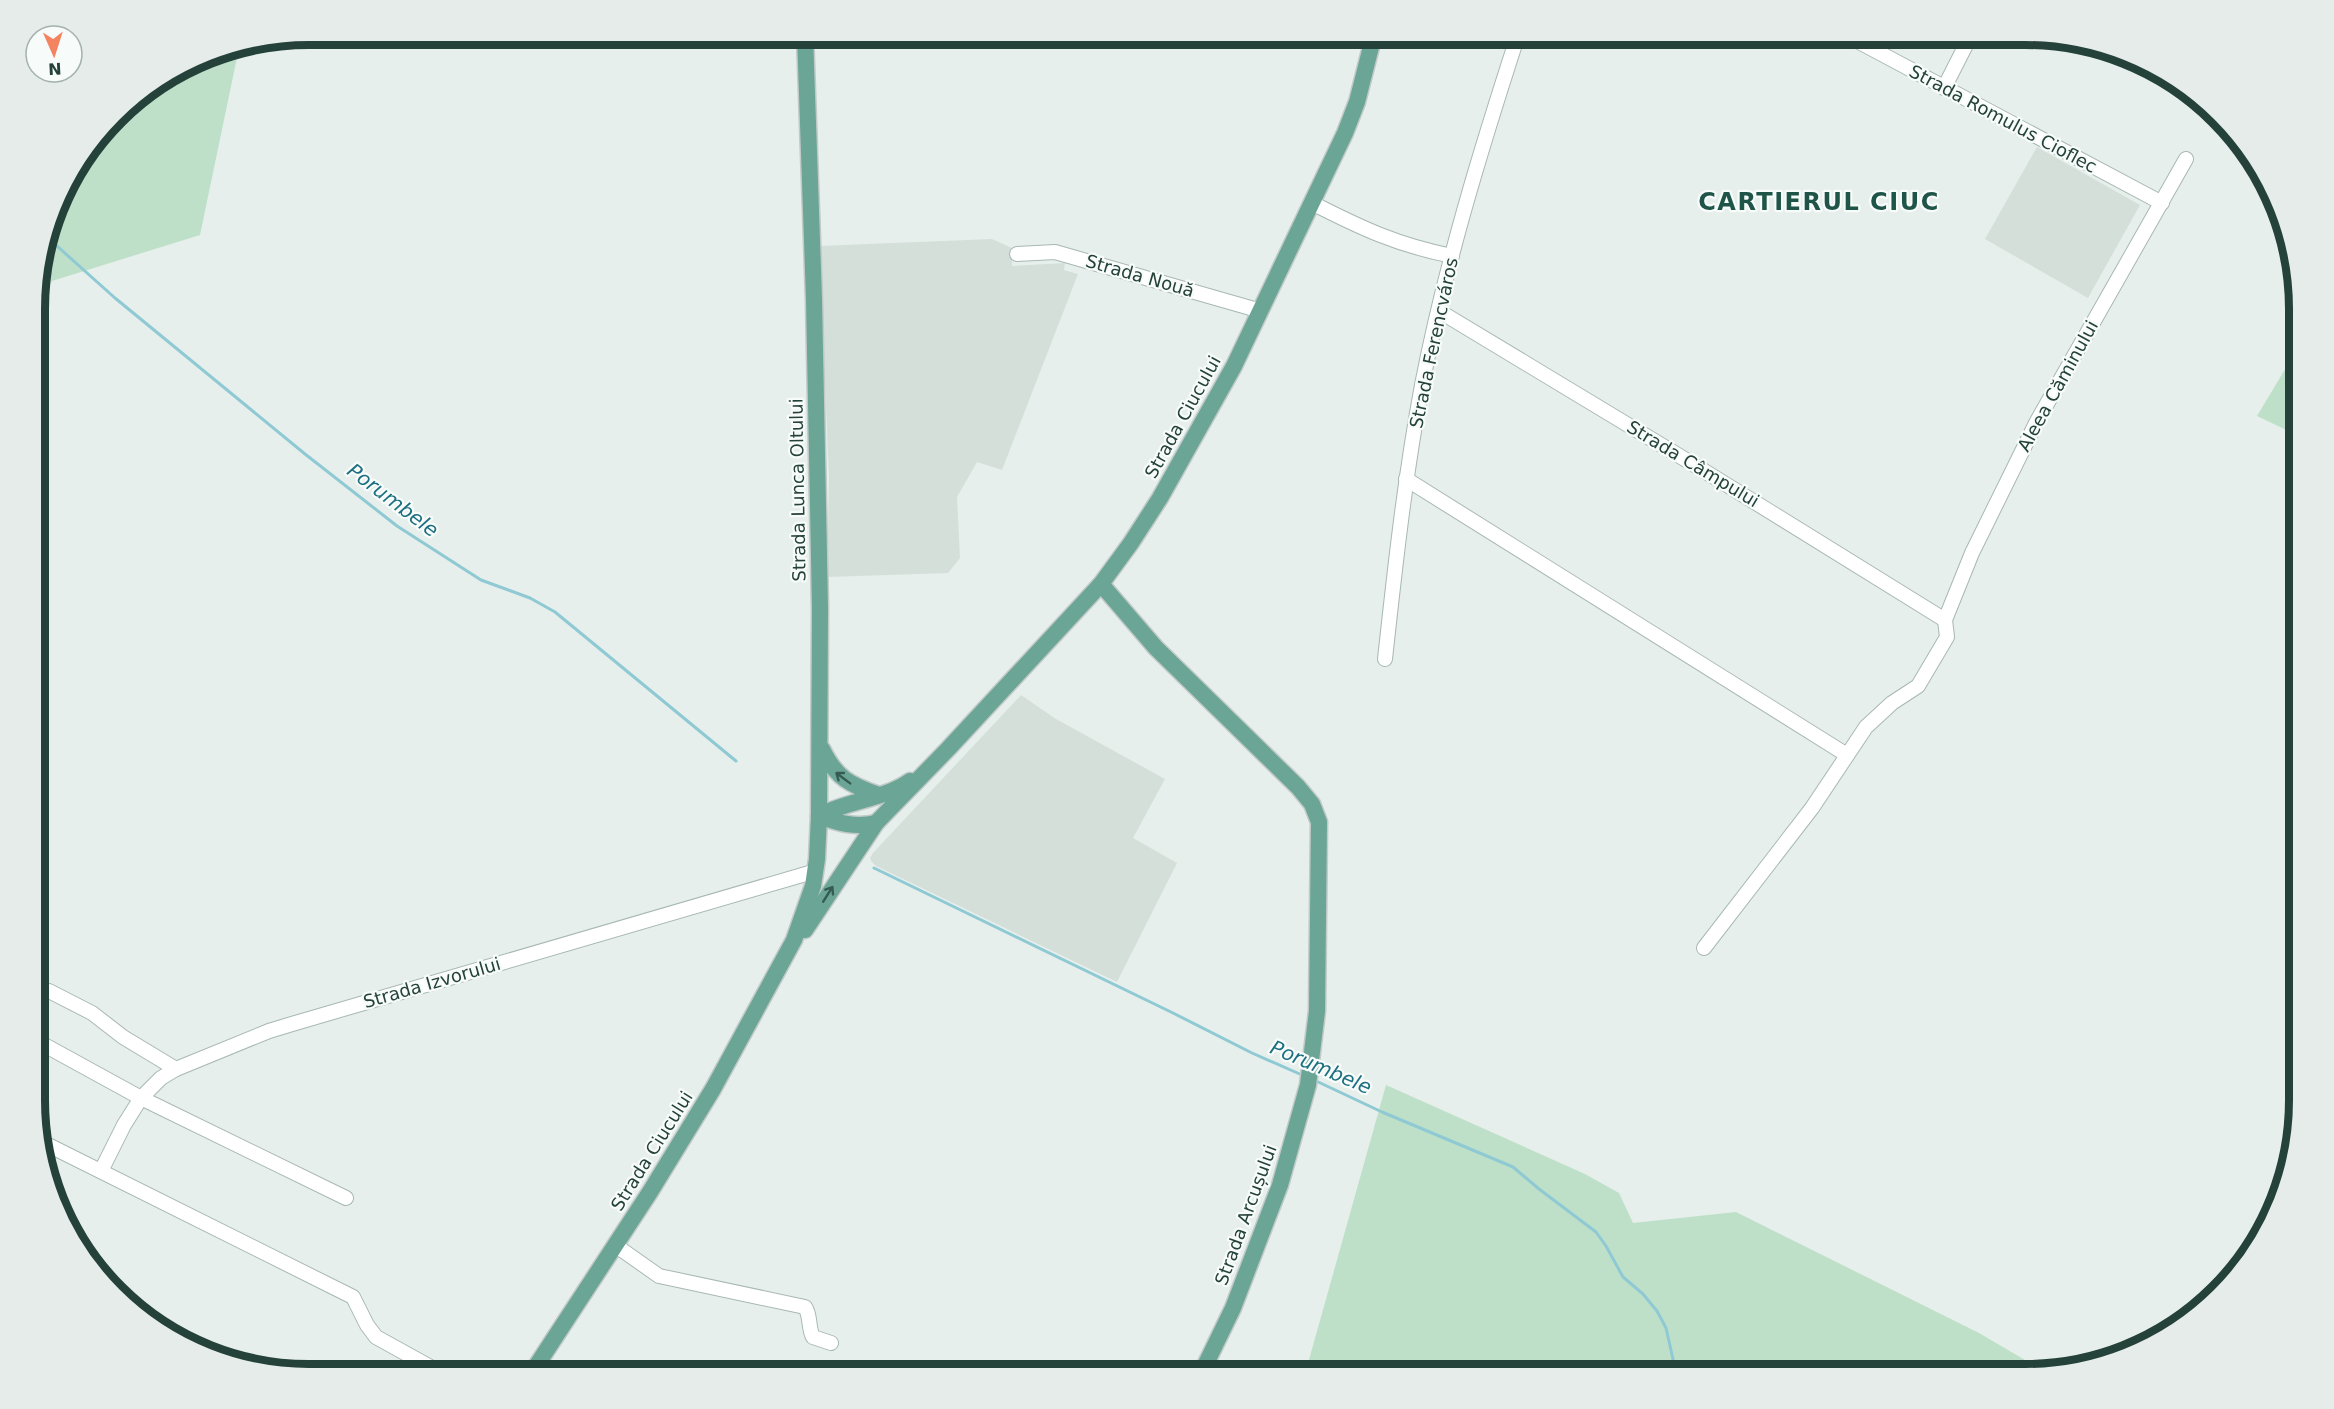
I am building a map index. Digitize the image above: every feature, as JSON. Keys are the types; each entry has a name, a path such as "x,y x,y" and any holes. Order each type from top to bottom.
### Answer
{"main road":[{"name":"Strada Lunca Oltului","path":"794,940 816,872 820,746 815,322 805,45"},
{"name":"Strada Ciucului","path":"935,763 1101,584 1160,498 1224,384 1312,203 1357,102 1371,45"},
{"name":"Strada Arcușului","path":"1101,584 1156,648 1308,797 1317,813 1321,841 1317,1011 1308,1085 1280,1185 1233,1308 1206,1364"},
{"path":"820,746 830,765 838,774 860,788 879,795"},
{"path":"819,816 903,785 935,763"},
{"path":"794,940 807,928 876,823 935,763"},
{"path":"819,816 853,825 876,823"},
{"name":"Strada Ciucului","path":"538,1364 713,1089 794,940"}],"street":[{"name":"Strada Ferencváros","path":"1385,659 1406,479 1423,382 1452,256 1486,132 1514,45"},
{"name":"Strada Romulus Cioflec","path":"1866,45 2162,203"},
{"path":"1944,88 1966,45"},
{"name":"Aleea Căminului","path":"1704,948 1812,808 1866,727 1892,703 1918,686 1947,637 1945,620 1972,553 2036,423 2186,159"},
{"path":"1312,203 1368,231 1399,243 1452,256"},
{"name":"Strada Nouă","path":"1017,254 1055,252 1261,311"},
{"name":"Strada Câmpului","path":"1439,311 1706,471 1945,620"},
{"path":"1406,479 1847,755"},
{"name":"Strada Izvorului","path":"101,1171 124,1125 141,1098 161,1078 176,1069 292,1024 816,872"},
{"path":"49,991 92,1013 123,1037 176,1069"},
{"path":"45,1045 141,1098 346,1198"},
{"path":"49,1145 353,1297 367,1325 376,1337 425,1364"},
{"path":"615,1245 659,1276 806,1307 813,1337 831,1343"}],"shaded area":[{"path":"2037,147 2140,205 2088,298 1985,239"},
{"path":"992,239 1012,248 1012,266 1065,263 1064,270 1078,274 1002,470 977,462 957,497 960,558 948,573 827,577 829,477 819,246"},
{"path":"1021,695 1056,719 1165,779 1133,838 1177,863 1117,982 876,866 870,858"}],"green space":[{"path":"238,55 200,235 52,281 46,291 50,257 65,208 89,162 110,135 135,110 162,89 192,72"},
{"path":"2289,363 2289,431 2257,416"},
{"path":"1386,1085 1585,1174 1619,1193 1633,1223 1736,1212 1979,1333 2031,1364 2025,1364 1308,1364"}],"waterway":[{"name":"Porumbele","path":"54,243 115,298 305,454 397,526 481,580 530,598 555,612 736,761"},
{"name":"Porumbele","path":"874,868 1252,1053 1302,1075"},
{"name":"Porumbele","path":"1314,1080 1382,1112 1513,1167 1596,1232 1623,1277 1643,1294 1657,1311 1666,1328 1674,1364"}],"district":[{"name":"CARTIERUL CIUC","path":"1819,202"}]}
